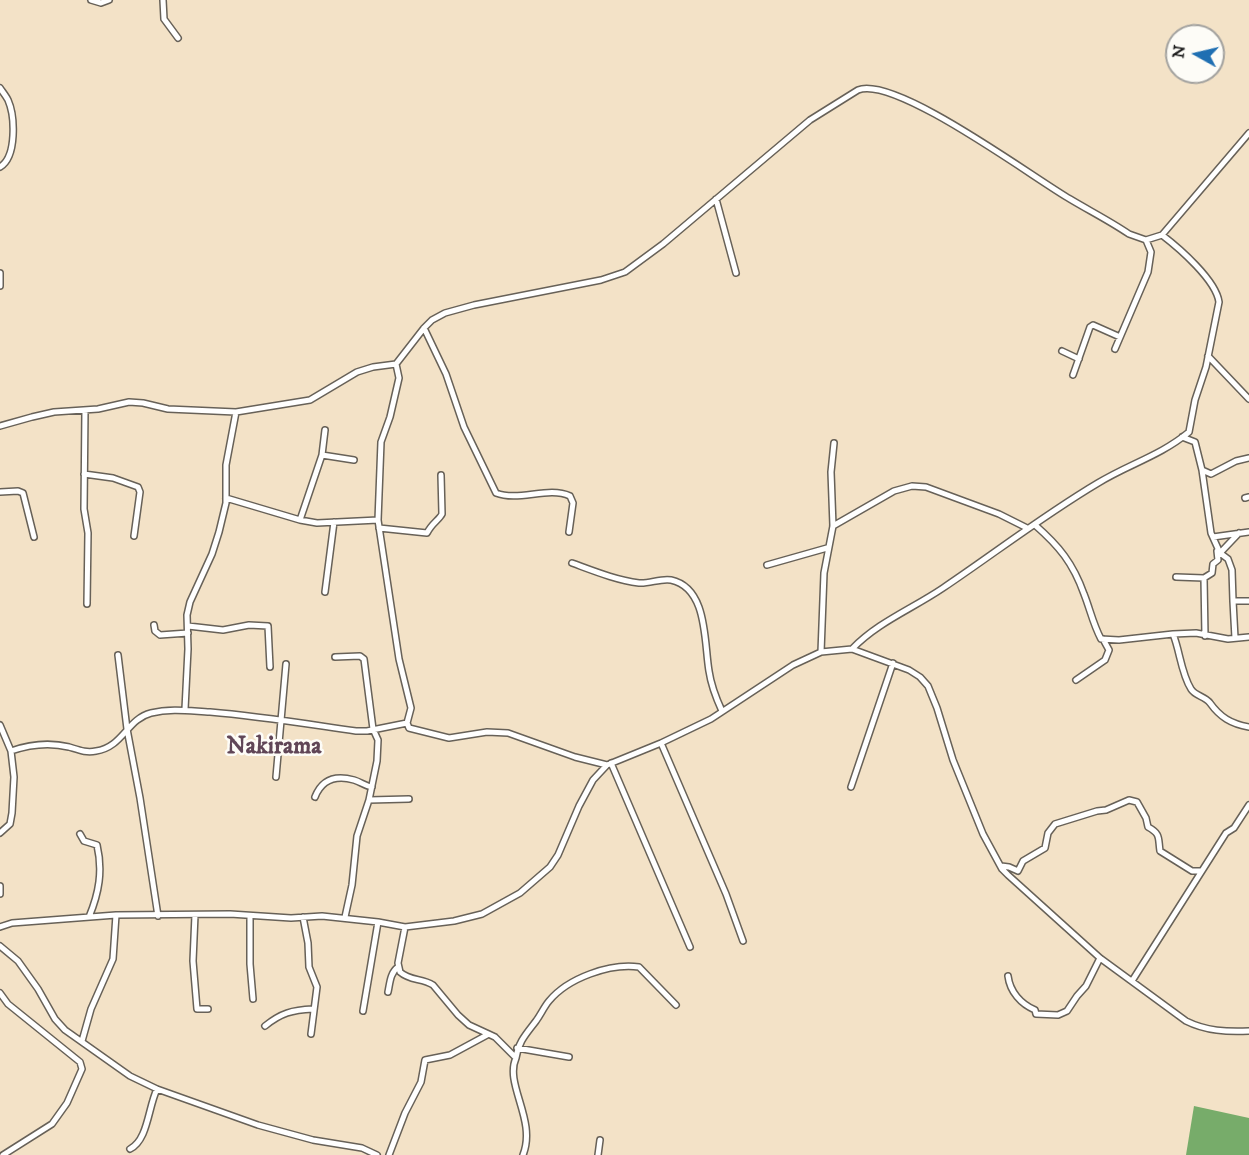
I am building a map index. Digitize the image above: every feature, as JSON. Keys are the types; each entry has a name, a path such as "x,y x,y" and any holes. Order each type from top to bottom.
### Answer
{"street":[{"path":"92,0 101,3 109,0"},
{"path":"163,0 164,19 178,38"},
{"path":"0,426 32,417 106,408 129,402 168,409 236,412 310,400 357,372 396,364 432,320 455,310 602,280 625,272 663,244 810,120 858,90 871,87 903,98 938,116 1129,234 1146,240 1162,235 1249,133"},
{"path":"0,88 9,101 13,144 4,165 0,167"},
{"path":"716,199 735,273"},
{"path":"852,649 878,626 942,589 1027,528 1098,483 1141,463 1189,432 1219,309 1217,292 1192,262 1162,235"},
{"path":"1115,349 1148,272 1151,252 1146,240"},
{"path":"0,273 0,286"},
{"path":"1073,375 1093,325 1120,337"},
{"path":"424,328 446,374 464,428 496,493 567,494 573,503 569,532"},
{"path":"1062,351 1079,358"},
{"path":"1208,356 1249,399"},
{"path":"396,364 399,378 390,417 381,442 378,520 399,659 411,708 406,723"},
{"path":"85,410 84,509 87,533 87,603"},
{"path":"184,710 188,629 186,621 190,602 212,554 226,498 226,465 236,412"},
{"path":"300,520 322,455 325,430"},
{"path":"1182,437 1195,442 1213,537 1219,552 1228,559 1232,570 1235,638"},
{"path":"821,652 822,596 827,548 833,526 831,472 834,443"},
{"path":"322,455 354,459"},
{"path":"1202,470 1211,474 1236,461 1249,458"},
{"path":"84,474 113,478 138,487 140,492 134,536"},
{"path":"379,528 427,533 433,522 439,519 441,513 441,475"},
{"path":"833,526 894,491 912,486 926,487 999,514 1027,528"},
{"path":"0,492 23,493 34,537"},
{"path":"226,498 317,523 378,520"},
{"path":"325,592 334,522"},
{"path":"1035,525 1057,544 1072,565 1086,597 1092,622 1110,650 1106,660 1076,680"},
{"path":"1213,537 1249,532"},
{"path":"1176,578 1204,578 1212,573 1213,564 1218,560 1216,551 1219,552 1239,533"},
{"path":"767,565 827,548"},
{"path":"572,563 606,576 640,583 668,579 679,583 694,594 706,631 711,681 722,711"},
{"path":"1204,578 1205,636"},
{"path":"1233,601 1249,601"},
{"path":"154,625 155,632 160,635 188,629 223,630 249,625 268,626 270,667"},
{"path":"1103,639 1119,640 1189,633 1205,636 1249,637"},
{"path":"1173,634 1192,691 1209,701 1217,713 1229,722 1249,727"},
{"path":"0,927 12,923 116,915 322,916 345,917 405,927 454,921 482,914 520,893 545,872 554,861 579,806 597,774 609,764 693,728 793,665 821,652 852,649 893,663 920,677 932,694 953,760 983,834 1001,867 1012,879 1100,958 1172,1012 1196,1026 1211,1030 1249,1031"},
{"path":"117,655 127,729 159,916"},
{"path":"335,657 360,656 364,659 373,729 378,740 372,787 357,836 352,885 345,917"},
{"path":"851,788 893,663"},
{"path":"276,777 286,664"},
{"path":"11,751 40,744 69,747 81,752 105,749 117,743 127,729 140,718 151,713 184,710 282,720 356,731 406,723"},
{"path":"406,723 409,728 449,738 487,732 507,733 591,761 609,764"},
{"path":"0,725 11,751 14,777 10,824 0,832"},
{"path":"661,743 708,850 743,941"},
{"path":"591,761 597,774"},
{"path":"609,764 690,947"},
{"path":"315,797 320,786 327,780 355,780 364,786 372,787"},
{"path":"369,800 409,800"},
{"path":"1012,879 1023,861 1045,848 1048,833 1055,824 1106,810 1129,800 1137,801 1146,818 1148,828 1156,831 1160,837 1160,850 1192,871 1200,871"},
{"path":"1132,981 1200,871 1249,805"},
{"path":"80,834 84,841 97,845 101,862 98,895 89,917"},
{"path":"1001,867 1009,867 1018,871"},
{"path":"0,886 0,894"},
{"path":"82,1041 91,1009 111,966 115,945 116,915"},
{"path":"195,915 193,961 197,1009 208,1009"},
{"path":"250,916 253,999"},
{"path":"303,917 307,933 309,967 316,987 311,1034"},
{"path":"363,1011 378,922"},
{"path":"405,927 398,967 400,972 408,978 428,982 469,1025 499,1041 516,1058"},
{"path":"0,946 23,967 55,1019 119,1070 157,1089 258,1125 314,1140 362,1148 377,1155"},
{"path":"1008,976 1009,986 1028,1008 1035,1010 1036,1014 1058,1015 1071,1008 1090,980 1100,958"},
{"path":"523,1155 528,1132 515,1079 514,1062 517,1048 550,999 589,973 627,965 639,967 676,1005"},
{"path":"388,992 393,970 398,967"},
{"path":"0,993 8,1004 80,1062 82,1069 67,1103 52,1124 3,1155"},
{"path":"265,1026 273,1019 292,1010 313,1008"},
{"path":"389,1155 405,1113 421,1082 425,1060 450,1055 487,1035"},
{"path":"517,1048 569,1057"},
{"path":"130,1149 138,1145 142,1138 150,1103 157,1089"},
{"path":"598,1155 600,1140"}],"green space":[{"path":"1194,1106 1249,1118 1249,1155 1186,1155"}],"district":[{"name":"Nakirama","path":"274,748"}]}
